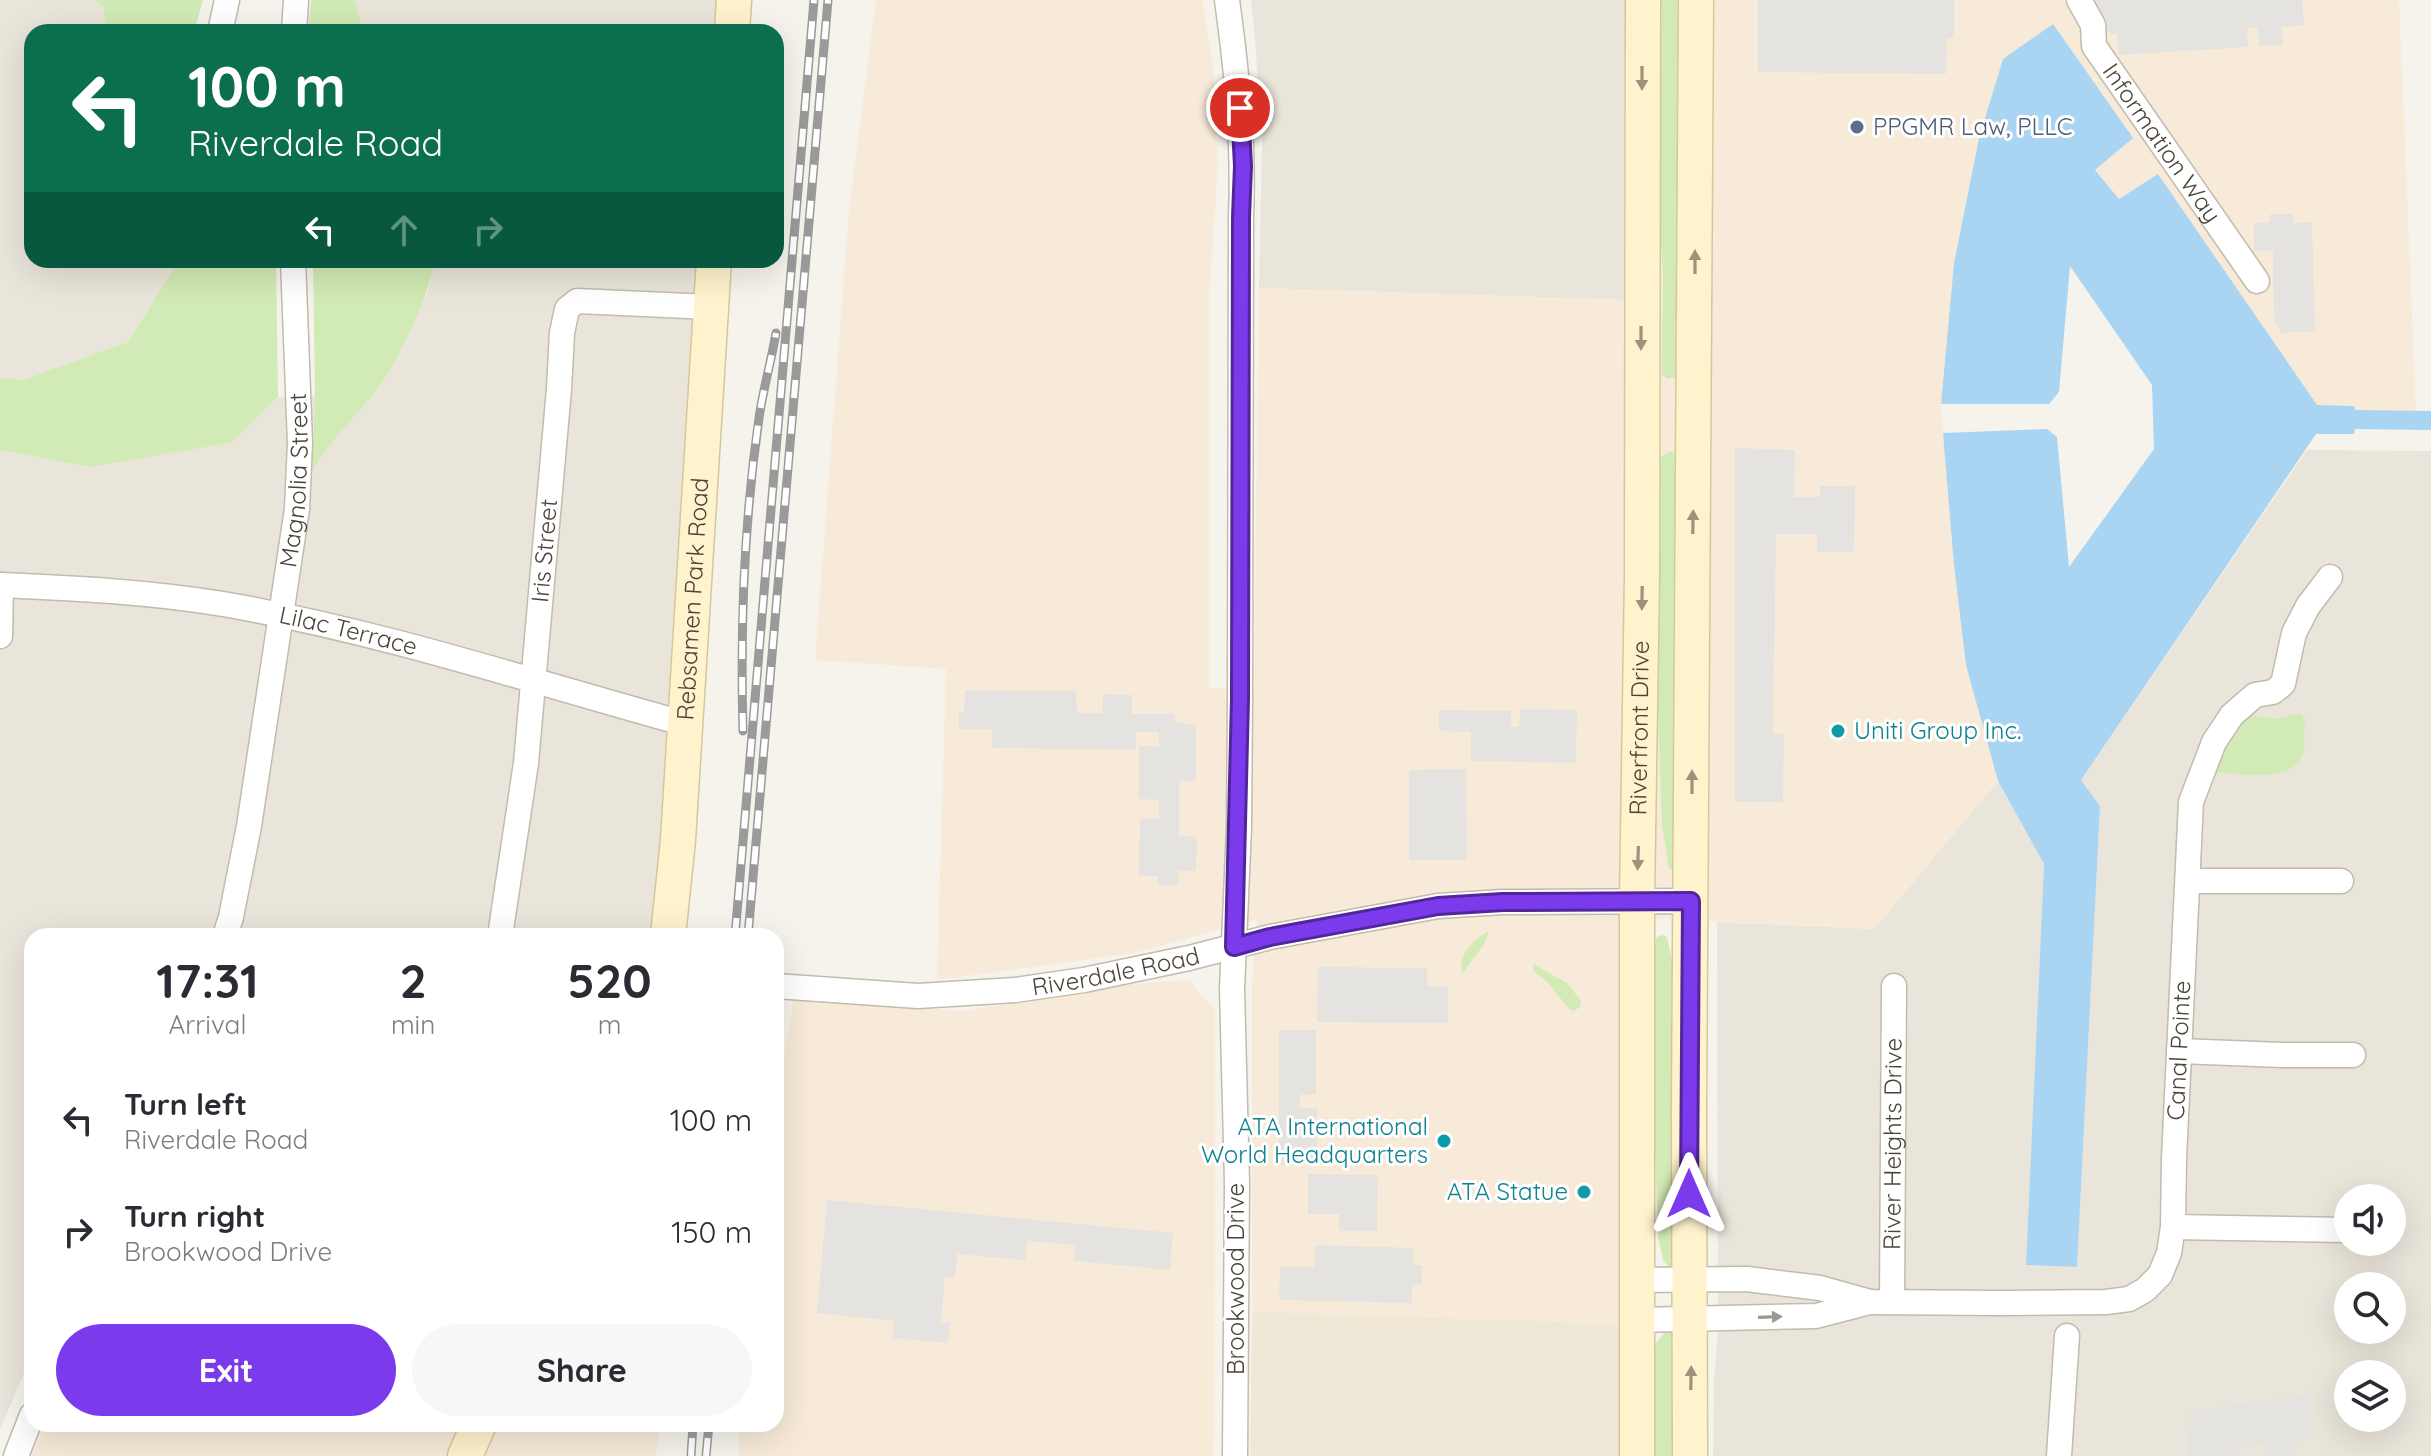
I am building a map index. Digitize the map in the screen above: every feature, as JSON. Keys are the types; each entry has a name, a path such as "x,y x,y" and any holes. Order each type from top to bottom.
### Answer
{"street":[{"path":"222,24 227,0"},
{"path":"294,24 296,0"},
{"path":"732,24 734,0"},
{"name":"Brookwood Drive","path":"1227,0 1238,82 1243,166 1240,699 1232,1004 1237,1183 1235,1456"},
{"name":"Riverfront Drive","path":"1637,1456 1643,0"},
{"path":"1690,1456 1696,0"},
{"name":"Information Way","path":"2079,0 2093,25 2094,46 2257,281"},
{"name":"Magnolia Street","path":"227,928 249,826 297,509 300,443 293,268"},
{"name":"Rebsamen Park Road","path":"669,928 686,724 713,268"},
{"name":"Iris Street","path":"501,928 526,763 562,333 567,309 577,301 710,307"},
{"name":"Canal Pointe","path":"1636,1320 1816,1316 1881,1302 2106,1302 2129,1299 2145,1290 2160,1275 2169,1253 2173,1227 2191,802 2214,742 2241,705 2255,695 2273,692 2283,684 2294,633 2308,606 2330,577"},
{"path":"0,585 0,636"},
{"name":"Lilac Terrace","path":"0,585 161,596 283,616 373,637 686,724"},
{"path":"2188,881 2341,881"},
{"name":"Riverdale Road","path":"784,987 951,996 1084,980 1270,937 1438,906 1691,901"},
{"name":"River Heights Drive","path":"1881,1302 1894,986"},
{"path":"2179,1051 2353,1055"},
{"path":"2173,1227 2334,1230"},
{"name":"Canal Pointe","path":"1636,1280 1747,1279 1813,1287 1881,1302"},
{"path":"2059,1456 2067,1336"},
{"path":"16,1456 25,1432"},
{"path":"465,1456 476,1432"}],"shaded area":[{"path":"0,0 94,0 103,6 105,24 24,24 24,268 174,268 128,342 22,380 0,378"},
{"path":"355,0 720,0 718,24 361,23"},
{"path":"876,0 1202,0 1212,57 1218,165 1209,298 1209,688 1254,690 1259,288 1629,300 1633,0 2399,0 2416,411 2355,410 2353,406 2317,405 2158,174 2119,200 2095,169 2053,25 2003,60 1979,138 1954,263 1941,404 1954,565 1966,665 1998,781 1874,929 1626,917 1626,1324 1252,1312 1252,984 1257,919 1134,953 937,980 946,669 815,660 849,210"},
{"path":"1251,0 1633,0 1630,300 1259,288 1262,143"},
{"path":"1758,0 1954,0 1954,38 1947,39 1946,74 1758,72"},
{"path":"2084,0 2302,0 2304,25 2282,27 2283,45 2259,46 2257,27 2247,28 2248,47 2119,55 2117,35 2107,32 2105,38"},
{"path":"2270,214 2293,214 2293,223 2312,222 2315,331 2281,333 2274,321 2273,251 2254,251 2254,223 2270,222"},
{"path":"434,268 703,268 667,770 651,928 24,928 24,1373 0,1430 0,450 90,467 231,443 278,397 315,396 312,469 427,294"},
{"path":"1735,448 1795,450 1794,497 1820,497 1820,486 1855,486 1854,552 1817,552 1817,534 1776,534 1773,733 1784,734 1783,802 1735,802"},
{"path":"2307,450 2431,451 2431,1456 1713,1456 1718,1329 1717,922 1874,929 1998,781 2044,864 2026,1265 2077,1267 2100,806 2081,780"},
{"path":"965,690 1076,691 1077,713 1102,713 1103,694 1132,695 1132,714 1174,714 1175,723 1196,724 1196,781 1179,781 1179,836 1197,837 1196,871 1179,871 1178,885 1158,885 1158,876 1139,876 1140,819 1159,819 1159,800 1139,799 1139,746 1159,746 1159,732 1136,732 1136,750 992,748 992,729 959,729 959,712 964,712"},
{"path":"1520,709 1577,710 1576,763 1471,761 1471,732 1439,731 1439,710 1511,711 1510,726 1519,727"},
{"path":"1466,769 1467,860 1409,860 1409,770"},
{"path":"1318,967 1427,968 1427,986 1448,987 1448,1023 1317,1022"},
{"path":"1189,980 1215,1010 1214,1456 739,1456 739,1432 784,1432 784,1060 793,1001 964,1011 1130,984"},
{"path":"1279,1030 1316,1030 1316,1094 1300,1095 1299,1108 1317,1108 1317,1164 1279,1165"},
{"path":"1308,1174 1378,1175 1377,1231 1339,1231 1339,1214 1308,1214"},
{"path":"827,1200 1173,1233 1170,1270 1074,1261 1075,1245 1028,1241 1025,1260 957,1254 955,1277 945,1277 941,1322 950,1323 948,1343 893,1338 894,1321 817,1313"},
{"path":"1315,1245 1414,1248 1413,1265 1422,1265 1422,1284 1412,1285 1412,1303 1279,1300 1280,1267 1314,1267"},
{"path":"1252,1312 1626,1324 1625,1456 1250,1456"},
{"path":"2309,1395 2313,1440 2293,1441 2294,1456 2266,1456 2264,1445 2253,1441 2243,1444 2234,1456 2188,1456 2191,1411"},
{"path":"42,1432 659,1432 656,1456 31,1456"}],"green space":[{"path":"94,0 203,0 196,24 105,24 103,7"},
{"path":"311,0 355,0 363,24 309,24"},
{"path":"1656,0 1677,0 1677,376 1668,379 1662,375 1663,272 1657,196"},
{"path":"174,268 276,268 278,397 231,443 90,467 0,450 0,378 22,380 128,342"},
{"path":"313,268 434,268 416,318 388,373 312,471 315,396"},
{"path":"1670,451 1675,454 1684,685 1675,869 1669,869 1662,825 1653,584 1654,474 1660,458"},
{"path":"2300,713 2305,718 2304,750 2299,761 2290,769 2264,775 2211,772 2216,755 2247,715 2276,719"},
{"path":"1489,931 1484,944 1462,974 1464,954"},
{"path":"1657,937 1667,937 1673,967 1674,1268 1669,1268 1663,1260 1658,1236 1650,1010 1653,950"},
{"path":"1533,964 1567,983 1581,1001 1580,1007 1574,1011 1569,1009 1533,970"},
{"path":"1675,1329 1679,1456 1649,1456 1653,1347 1667,1330"}],"water":[{"path":"2053,24 2133,138 2095,170 2119,199 2158,174 2317,405 2354,406 2355,410 2431,411 2431,430 2355,429 2354,434 2316,434 2081,780 2100,806 2077,1267 2026,1265 2044,864 1998,781 1966,665 1943,433 2047,429 2057,437 2069,567 2154,449 2152,385 2070,266 2059,392 2049,404 1941,404 1954,263 1979,138 2003,59"}],"railway":[{"path":"736,928 814,0"},
{"path":"749,928 828,0"},
{"path":"743,731 743,613 750,496 761,407 776,333"},
{"path":"691,1456 692,1432"},
{"path":"706,1456 708,1432"}],"place":[{"name":"PPGMR Law, PLLC","path":"1857,127"},
{"name":"Uniti Group Inc.","path":"1838,731"},
{"name":"ATA International World Headquarters","path":"1444,1141"},
{"name":"ATA Statue","path":"1584,1192"}],"route":[{"path":"1240,108 1243,166 1240,699 1234,947 1270,937 1438,906 1503,902 1691,901 1689,1194"}]}
